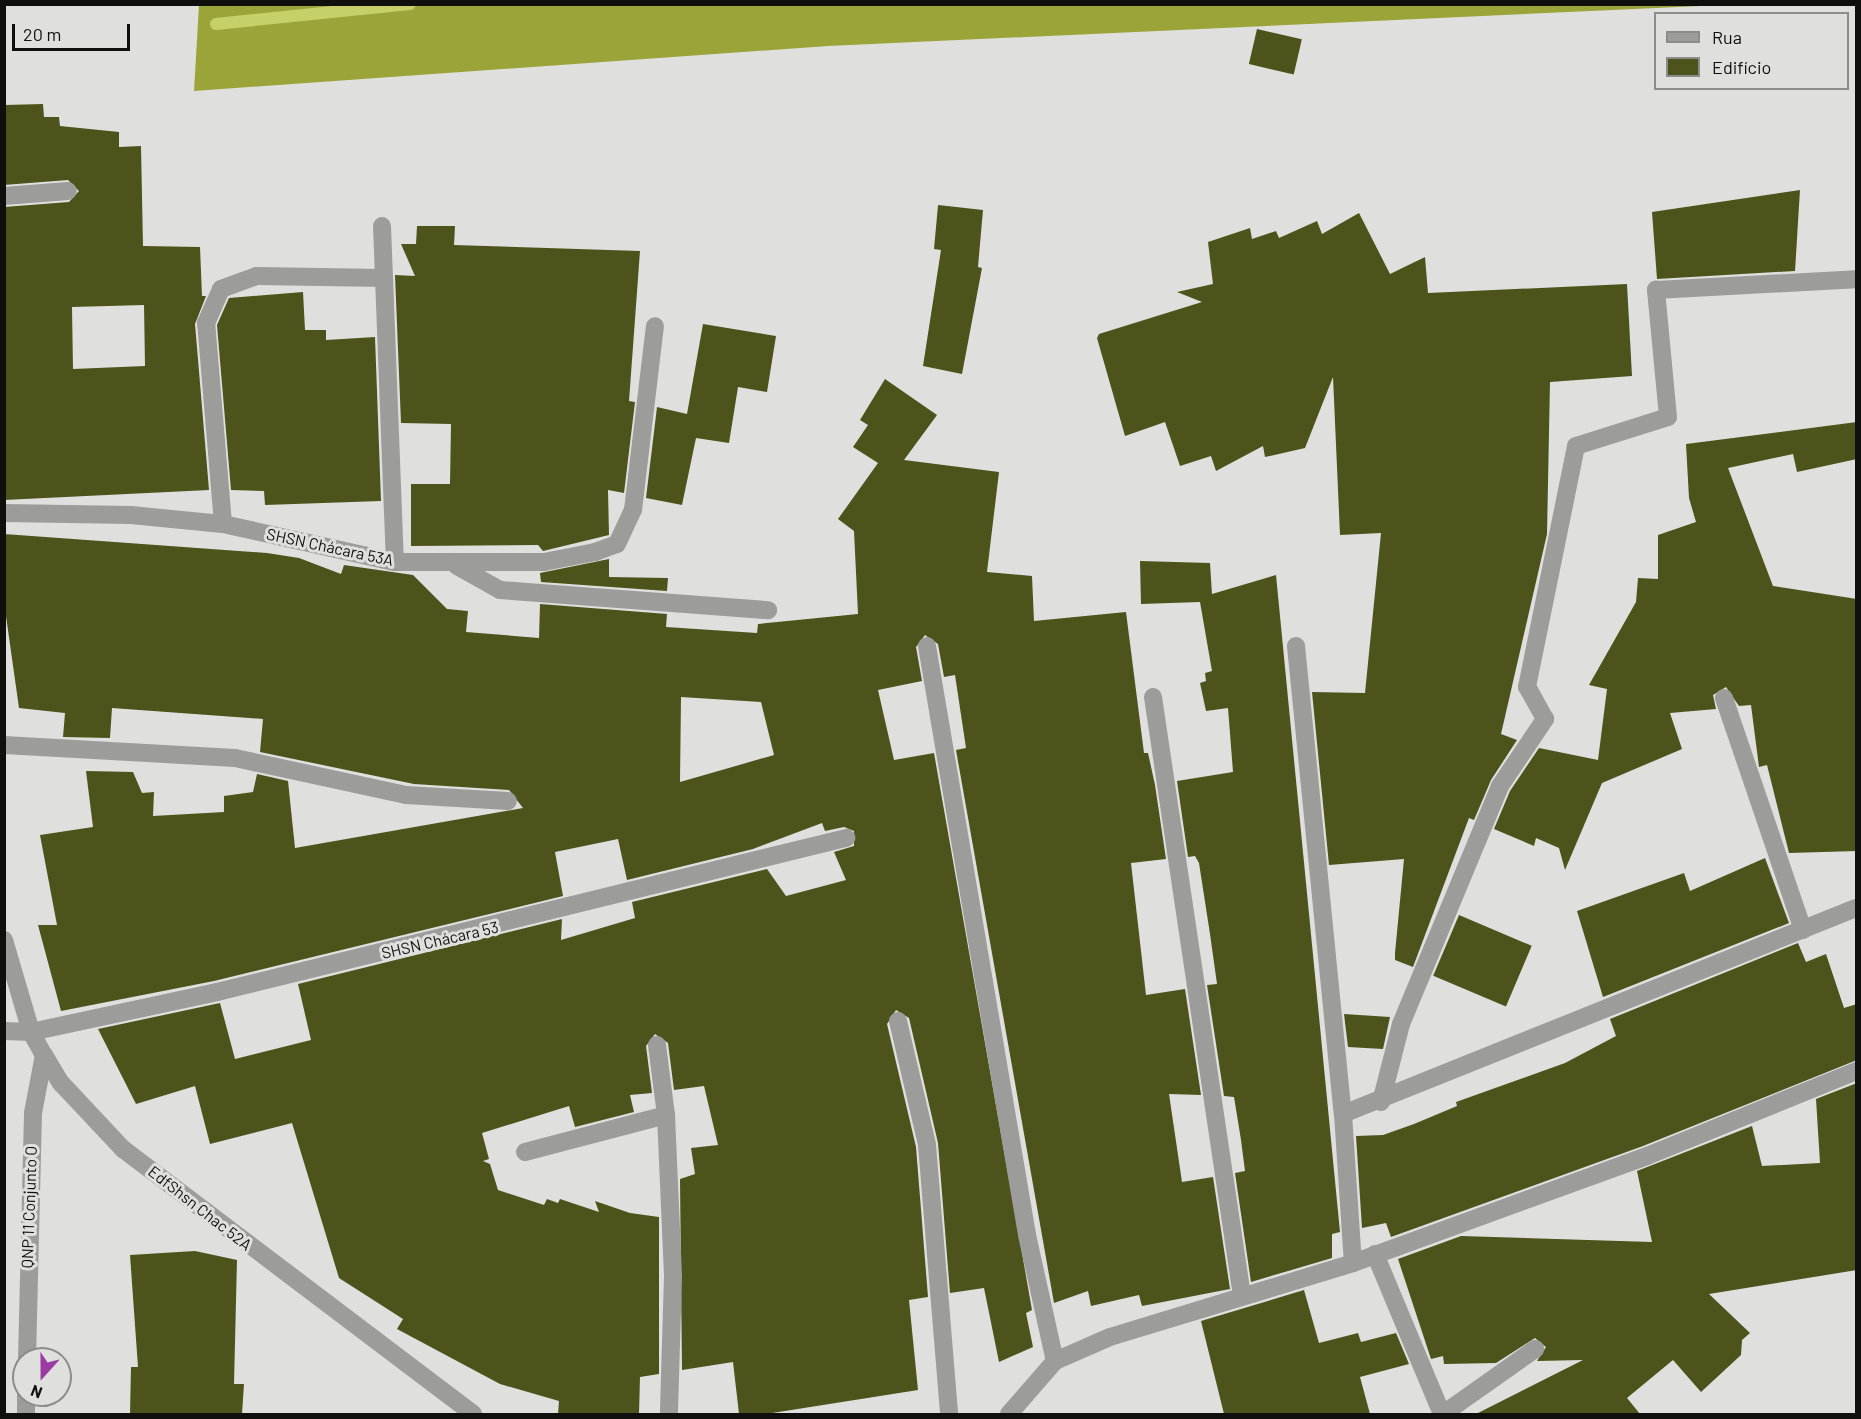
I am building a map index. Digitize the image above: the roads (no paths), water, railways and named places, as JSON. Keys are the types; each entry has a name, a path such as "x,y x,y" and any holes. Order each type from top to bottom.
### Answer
{"street":[{"path":"4,196 68,191"},
{"path":"382,226 395,562"},
{"path":"223,524 206,323 221,289 257,276 384,278"},
{"path":"1381,1102 1401,1024 1500,786 1545,719 1527,687 1576,446 1668,417 1656,290 1857,279"},
{"name":"SHSN Chácara 53A","path":"4,513 131,515 223,524 395,562 455,565 544,562 596,552 617,544 633,510 655,326"},
{"path":"455,565 500,590 768,610"},
{"path":"927,646 1028,1235 1055,1361"},
{"path":"1296,646 1343,1114 1353,1263"},
{"path":"1153,697 1242,1296"},
{"path":"1724,698 1803,930"},
{"path":"4,745 235,758 406,795 508,801"},
{"name":"SHSN Chácara 53","path":"4,1031 31,1032 483,930 846,838"},
{"path":"1343,1114 1381,1102 1857,908"},
{"name":"EdfShsn Chac 52A","path":"4,940 31,1032 44,1055 61,1083 123,1149 473,1414"},
{"path":"898,1021 927,1145 949,1414"},
{"path":"657,1045 666,1115 673,1276 669,1414"},
{"name":"QNP 11 Conjunto O","path":"27,1347 33,1113 44,1055"},
{"path":"1009,1414 1055,1361 1110,1337 1353,1263 1647,1156 1857,1071"},
{"path":"525,1152 666,1115"},
{"path":"1375,1254 1442,1414 1535,1349"}],"waterway":[{"path":"216,24 410,4"}]}
